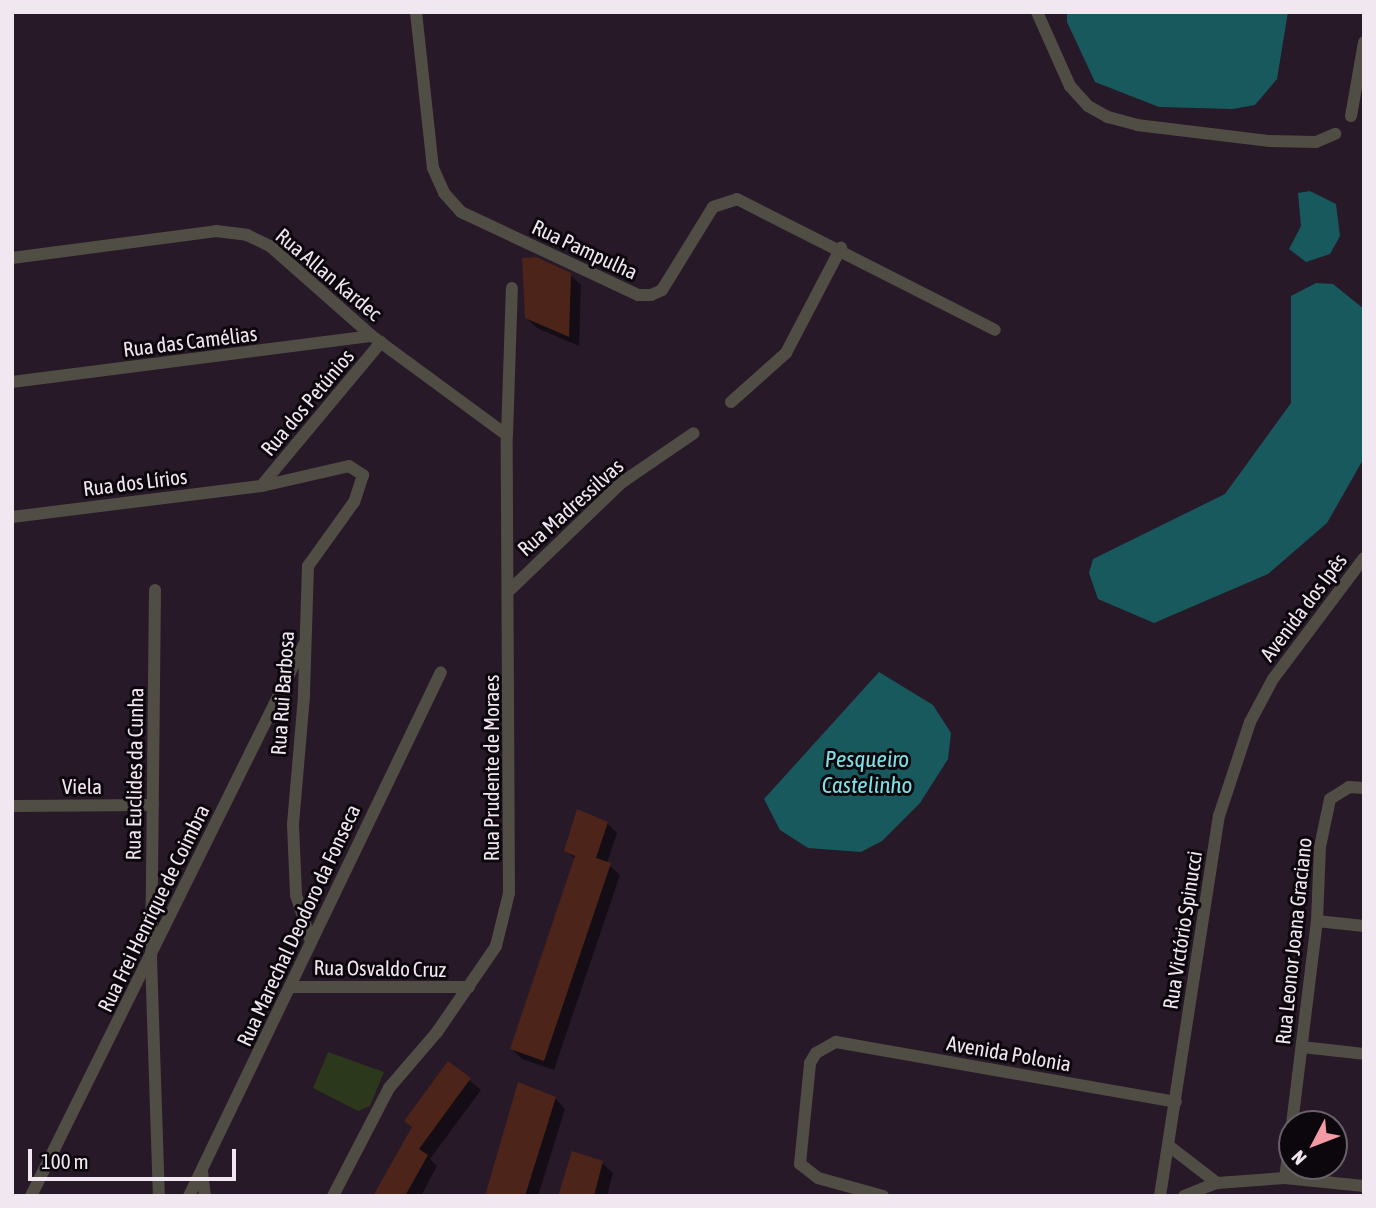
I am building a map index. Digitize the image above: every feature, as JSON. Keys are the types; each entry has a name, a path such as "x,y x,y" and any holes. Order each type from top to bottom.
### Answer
{"street":[{"name":"Rua Pampulha","path":"416,12 433,168 444,193 461,212 638,295 662,290 713,207 727,199 737,199 841,248 995,330"},
{"path":"1037,12 1070,86 1088,106 1108,117 1138,125 1270,142 1316,142 1335,134"},
{"path":"1351,116 1364,42"},
{"name":"Rua Allan Kardec","path":"12,258 216,230 247,235 270,246 376,339 507,435"},
{"path":"731,402 786,353 841,248"},
{"name":"Rua Prudente de Moraes","path":"333,1196 389,1088 469,987 496,946 509,893 511,589 507,435 512,288"},
{"name":"Rua das Camélias","path":"12,382 376,339"},
{"name":"Rua dos Petúnios","path":"262,486 376,339"},
{"name":"Rua Madressilvas","path":"511,589 621,483 694,433"},
{"name":"Rua Rui Barbosa","path":"262,486 358,468 365,481 308,566 304,608 307,637 293,825 296,895 310,939"},
{"name":"Rua dos Lírios","path":"12,517 262,486"},
{"name":"Avenida dos Ipês","path":"1273,679 1364,558"},
{"name":"Rua Euclides da Cunha","path":"155,590 151,958 159,1196"},
{"name":"Rua Frei Henrique de Coimbra","path":"31,1196 151,958 307,637"},
{"name":"Rua Marechal Deodoro da Fonseca","path":"190,1196 291,987 310,939 441,672"},
{"name":"Rua Victório Spinucci","path":"1160,1196 1219,816 1250,722 1273,679"},
{"name":"Rua Leonor Joana Graciano","path":"1294,1110 1317,920 1320,847 1330,799 1349,786 1364,788"},
{"name":"Viela","path":"12,806 153,805"},
{"path":"1317,920 1364,926"},
{"name":"Rua Osvaldo Cruz","path":"291,987 469,987"},
{"name":"Avenida Polonia","path":"883,1196 807,1172 800,1164 800,1139 810,1063 816,1053 836,1042 1176,1102"},
{"path":"1302,1047 1364,1054"},
{"path":"1169,1146 1217,1183"},
{"path":"202,1172 205,1196"},
{"path":"1184,1196 1217,1183 1278,1179"},
{"path":"1305,1180 1364,1186"}],"shaded area":[{"path":"328,1052 384,1072 370,1106 358,1111 313,1088"}],"water":[{"path":"1067,12 1288,12 1277,79 1255,105 1233,109 1159,107 1095,82 1067,22"},
{"path":"1310,191 1336,204 1340,236 1330,254 1306,262 1289,249 1301,226 1298,193"},
{"path":"1316,283 1333,284 1364,309 1364,458 1327,523 1268,574 1154,623 1098,599 1089,573 1093,559 1225,494 1291,403 1291,296"},
{"name":"Pesqueiro Castelinho","path":"879,672 933,705 951,733 948,759 920,803 882,841 861,852 808,848 780,830 764,799"}],"building":[{"path":"536,257 571,273 569,337 525,318 522,258"},
{"path":"577,809 608,822 596,858 611,863 544,1061 510,1049 575,856 564,851"},
{"path":"448,1061 471,1078 419,1149 428,1155 405,1196 373,1196 412,1127 404,1121"},
{"path":"518,1082 556,1097 525,1196 485,1196"},
{"path":"572,1151 603,1161 594,1196 558,1196"}]}
